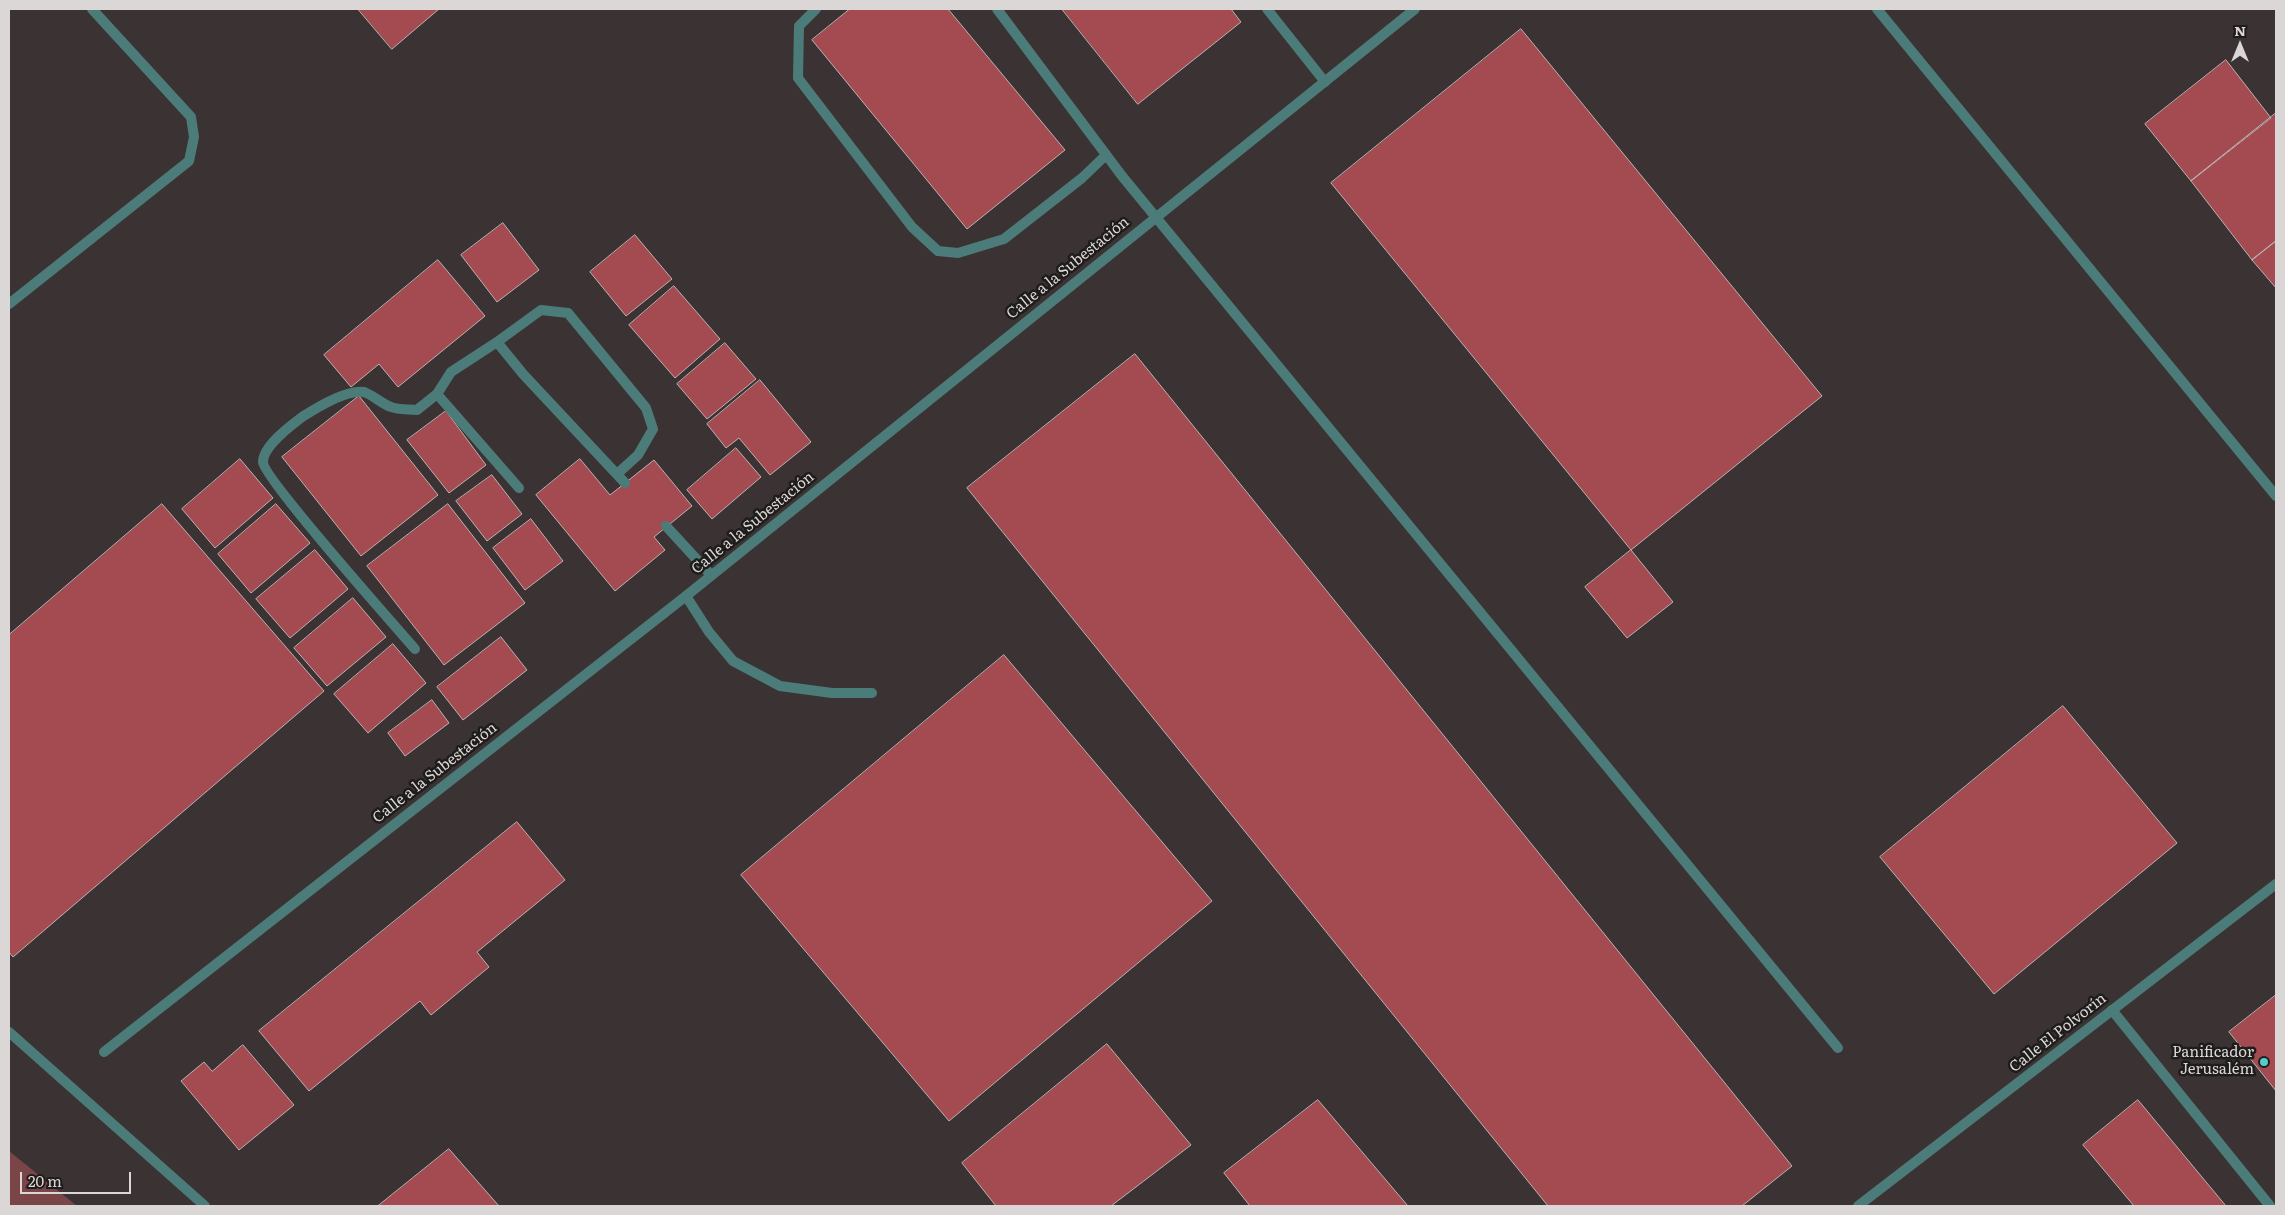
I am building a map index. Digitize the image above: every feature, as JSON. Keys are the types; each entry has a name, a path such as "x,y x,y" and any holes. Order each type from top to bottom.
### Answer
{"street":[{"path":"9,304 189,161 194,137 191,117 92,9"},
{"path":"816,9 799,26 798,78 912,227 938,251 958,253 1004,239 1082,178 1106,155"},
{"path":"997,9 1106,155 1838,1048"},
{"path":"1267,9 1324,82"},
{"name":"Calle a la Subestación","path":"104,1052 686,596 1415,9"},
{"path":"1877,9 2276,496"},
{"path":"415,649 286,498 264,468 263,460 272,443 293,424 317,406 346,395 364,392 392,408 417,410 437,394 451,372 541,310 568,313 646,408 653,429 638,454 617,474"},
{"path":"497,342 523,374 625,484"},
{"path":"437,394 519,488"},
{"path":"666,526 711,575"},
{"path":"686,596 709,632 734,660 780,686 832,693 872,693"},
{"name":"Calle El Polvorín","path":"1858,1206 2276,884"},
{"path":"2112,1010 2270,1206"},
{"path":"9,1032 204,1206"}],"shaded area":[{"path":"9,1151 77,1206 9,1206"}],"building":[{"path":"358,9 439,9 392,49"},
{"path":"850,9 948,9 1065,150 967,229 812,40"},
{"path":"1062,9 1231,9 1241,22 1138,104"},
{"path":"1521,29 1822,396 1631,550 1331,183"},
{"path":"2226,60 2271,118 2191,181 2145,124"},
{"path":"2276,113 2276,241 2252,260 2191,181"},
{"path":"503,223 539,270 497,302 461,255"},
{"path":"635,235 672,279 626,316 590,272"},
{"path":"2276,241 2276,288 2252,260"},
{"path":"438,260 485,316 398,387 379,364 351,387 324,355"},
{"path":"674,286 720,339 675,378 629,325"},
{"path":"725,343 756,379 707,419 677,384"},
{"path":"1135,354 1792,1166 1742,1206 1548,1206 967,488"},
{"path":"760,380 811,442 770,475 739,438 726,448 707,424"},
{"path":"359,396 438,495 361,556 282,457"},
{"path":"446,411 486,465 449,493 407,440"},
{"path":"736,448 761,477 712,519 687,490"},
{"path":"240,459 273,498 215,548 182,509"},
{"path":"580,459 610,495 654,460 692,506 654,537 665,550 615,591 536,495"},
{"path":"492,475 522,514 487,541 456,501"},
{"path":"162,504 324,691 13,957 9,952 9,635"},
{"path":"276,504 310,543 251,593 218,554"},
{"path":"448,504 525,603 444,665 367,566"},
{"path":"531,519 563,561 525,590 493,548"},
{"path":"315,550 348,589 290,638 256,599"},
{"path":"1631,550 1673,602 1627,638 1585,587"},
{"path":"353,598 386,637 327,686 294,648"},
{"path":"501,637 527,670 463,720 437,687"},
{"path":"393,644 426,683 368,733 334,694"},
{"path":"1004,655 1212,901 949,1121 741,875"},
{"path":"432,700 449,723 405,756 388,733"},
{"path":"2063,706 2177,843 1994,994 1880,857"},
{"path":"517,822 565,880 477,952 489,967 431,1015 420,1001 309,1091 259,1031"},
{"name":"Panificador Jerusalém","path":"2276,995 2276,1091 2229,1032"},
{"path":"1107,1044 1191,1145 1111,1206 996,1206 962,1163"},
{"path":"243,1045 294,1105 239,1150 181,1081 204,1062 212,1071"},
{"path":"1318,1100 1408,1206 1250,1206 1224,1173"},
{"path":"2138,1100 2226,1206 2134,1206 2083,1145"},
{"path":"449,1149 499,1206 378,1206"}],"place":[{"name":"Panificador Jerusalém","path":"2264,1062"}]}
